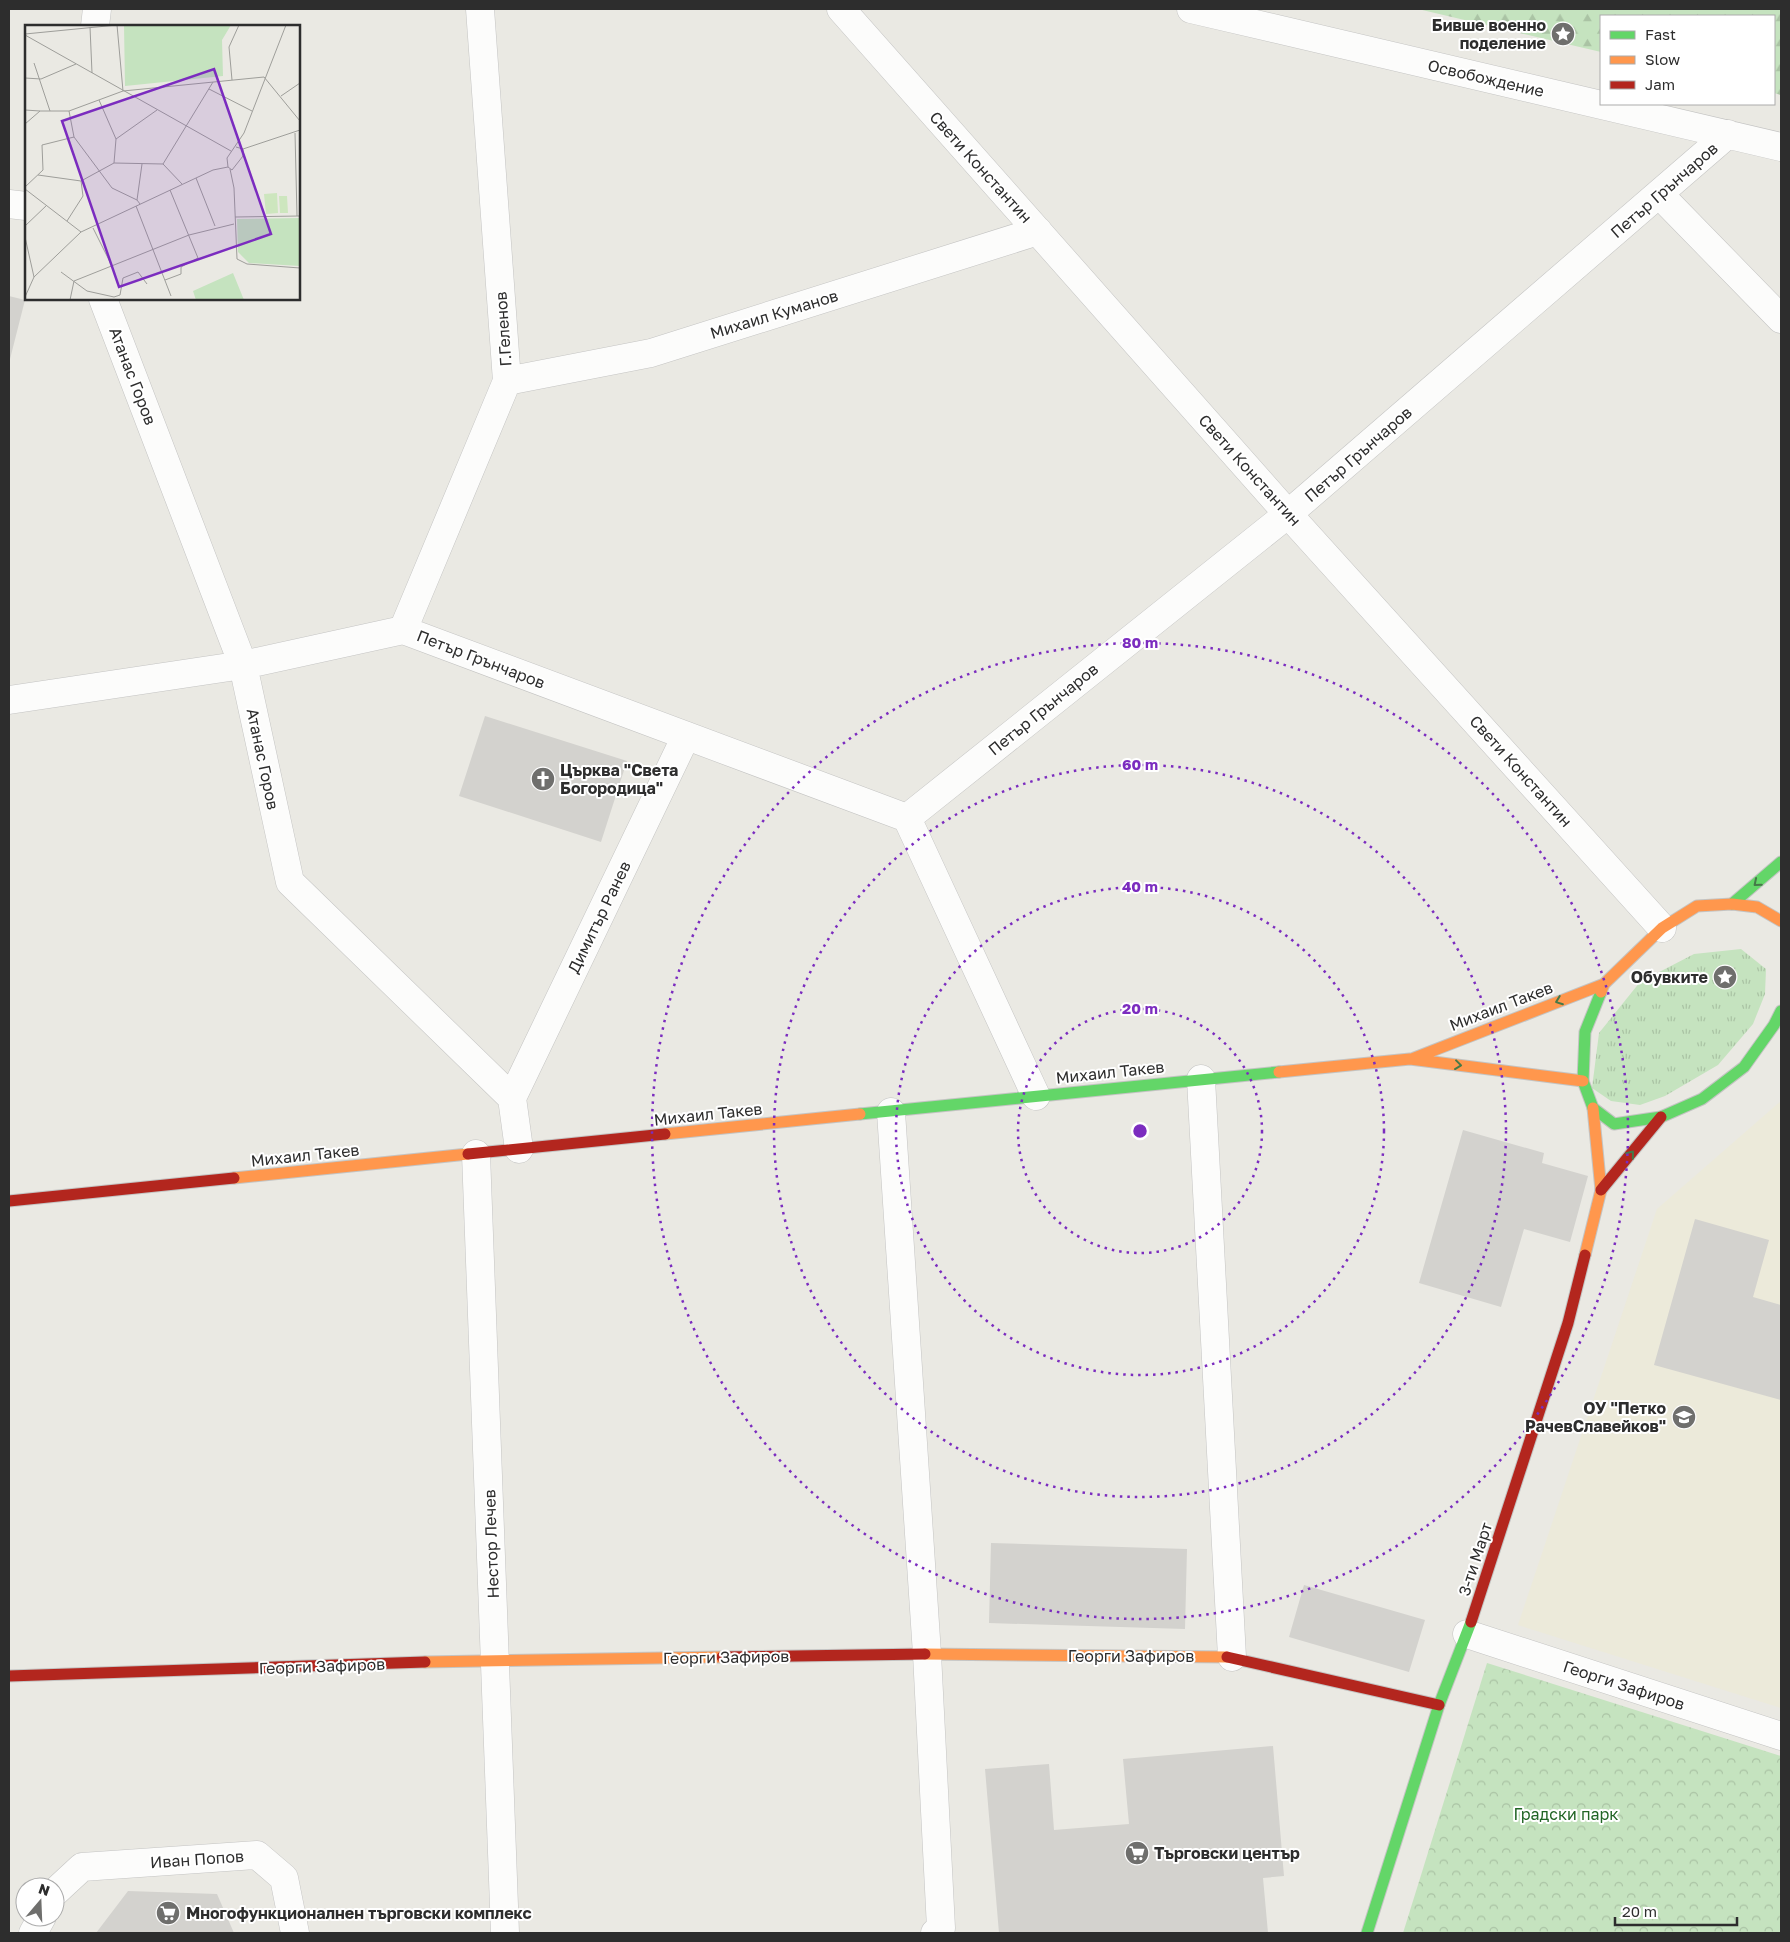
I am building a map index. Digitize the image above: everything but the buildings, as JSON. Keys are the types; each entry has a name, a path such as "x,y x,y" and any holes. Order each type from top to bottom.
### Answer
{"main road":[{"path":"1732,904 1781,862"},
{"path":"1601,1190 1593,1108 1582,1081 1585,1032 1604,984 1662,928 1697,906 1732,904 1757,907 1781,921"},
{"name":"Михаил Такев","path":"1410,1059 1604,984"},
{"path":"1593,1108 1614,1124 1661,1117 1702,1099 1744,1067 1779,1019"},
{"name":"Михаил Такев","path":"9,1201 892,1112 1201,1078 1410,1059 1582,1081"},
{"path":"1601,1190 1661,1117"},
{"name":"3-ти Март","path":"1367,1933 1439,1705 1468,1634 1568,1323 1601,1190"},
{"name":"Георги Зафиров","path":"9,1676 496,1660 927,1654 1232,1656 1439,1705"}],"street":[{"path":"94,25 97,9"},
{"name":"Г.Геленов","path":"403,630 507,382 480,9"},
{"name":"Свети Константин","path":"841,9 1288,514 1662,928"},
{"name":"Освобождение","path":"1191,9 1600,104"},
{"name":"Освобождение","path":"1603,105 1781,147"},
{"name":"Петър Грънчаров","path":"9,700 243,665 403,630 906,818 1288,514 1728,134"},
{"path":"1659,194 1781,319"},
{"path":"9,204 25,206"},
{"name":"Михаил Куманов","path":"507,382 651,353 1038,231"},
{"name":"Атанас Горов","path":"103,300 243,665 290,882 512,1098"},
{"name":"Димитър Ранев","path":"512,1098 686,736"},
{"path":"906,818 1036,1096"},
{"path":"1201,1078 1232,1656"},
{"path":"512,1098 519,1150"},
{"path":"892,1112 927,1654 941,1928 935,1933"},
{"name":"Нестор Лечев","path":"476,1154 505,1933"},
{"name":"Георги Зафиров","path":"1468,1634 1781,1736"},
{"name":"Иван Попов","path":"65,1883 82,1867 257,1855 284,1878 295,1933"}],"shaded area":[{"name":"ОУ \"Петко РачевСлавейков\"","path":"1781,1101 1781,1708 1518,1625 1657,1209"}],"green space":[{"name":"Бивше военно поделение","path":"1418,9 1781,9 1781,95 1775,93 1775,15 1600,15 1600,52"},
{"path":"1741,949 1766,969 1765,994 1753,1024 1718,1065 1665,1096 1640,1105 1611,1101 1592,1088 1599,1033 1640,982 1694,954"},
{"name":"Градски парк","path":"1487,1663 1781,1756 1781,1933 1403,1933"}],"traffic: fast":[{"path":"1732,904 1781,862"},
{"path":"1601,992 1585,1032 1583,1081 1593,1108 1614,1124 1661,1117 1702,1099 1744,1067 1774,1025 1781,1011"},
{"path":"860,1114 1279,1072"},
{"path":"1367,1933 1439,1705 1471,1622"}],"traffic: slow":[{"path":"1601,992 1604,984 1662,928 1697,906 1732,904 1757,907 1781,921"},
{"path":"1414,1058 1604,984"},
{"path":"1279,1072 1410,1059 1583,1081"},
{"path":"1585,1255 1601,1190 1593,1108"},
{"path":"665,1134 860,1114"},
{"path":"234,1178 468,1154"},
{"path":"925,1654 1227,1657"},
{"path":"425,1662 722,1657"}],"traffic: jam":[{"path":"1601,1190 1661,1117"},
{"path":"468,1154 665,1134"},
{"path":"9,1201 234,1178"},
{"path":"1471,1622 1568,1323 1585,1255"},
{"path":"722,1657 925,1654"},
{"path":"1227,1657 1439,1705"},
{"path":"9,1676 425,1662"}],"place":[{"name":"Бивше военно поделение","path":"1563,34"},
{"name":"Църква \"Света Богородица\"","path":"543,779"},
{"name":"Обувките","path":"1725,977"},
{"name":"ОУ \"Петко РачевСлавейков\"","path":"1684,1417"},
{"name":"Търговски център","path":"1137,1853"},
{"name":"Многофункционалнен търговски комплекс","path":"168,1913"}]}
